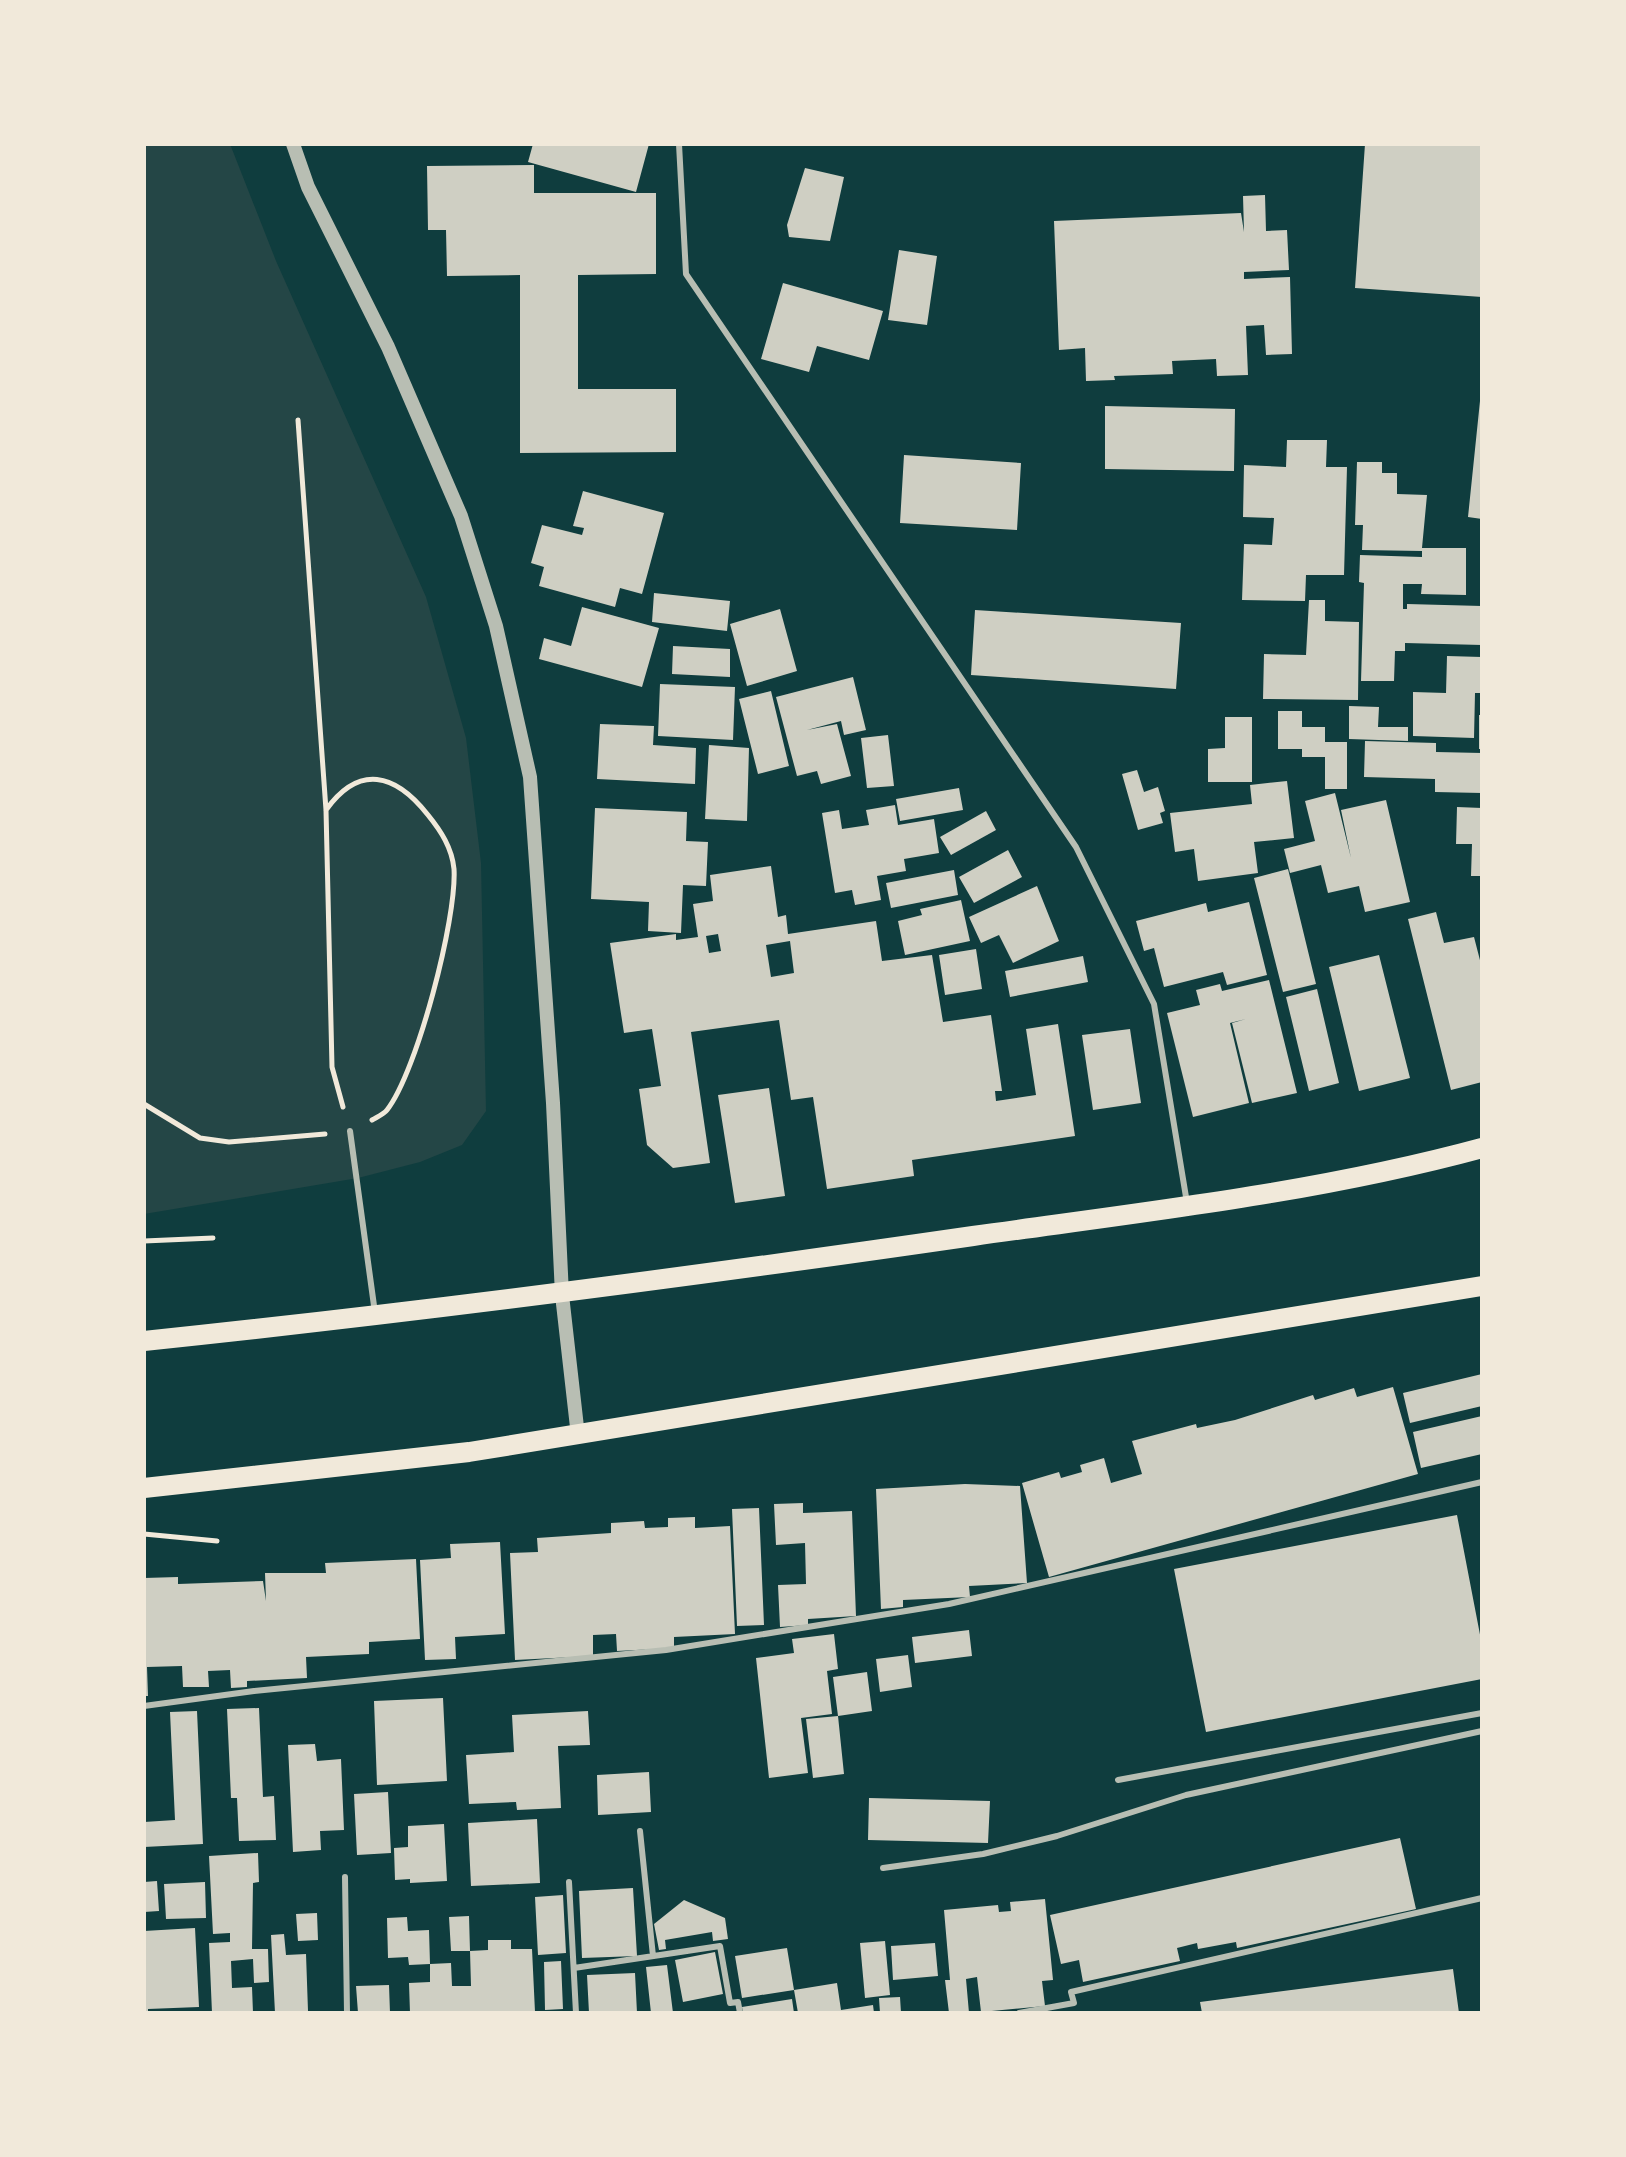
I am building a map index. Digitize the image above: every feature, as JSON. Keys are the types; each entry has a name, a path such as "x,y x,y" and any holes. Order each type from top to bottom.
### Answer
{"main road":[{"path":"144,1341 562,1295 1188,1205 1404,1169 1482,1148"},
{"path":"144,1488 469,1452 578,1436 1482,1286"}],"street":[{"path":"293,144 308,187 388,347 461,516 496,626 530,777 553,1103 562,1295 578,1436"}],"lane":[{"path":"679,144 686,274 1076,847 1154,1004 1188,1205"},
{"path":"350,1131 375,1316"},
{"path":"144,1706 254,1691 666,1650 949,1604 1482,1482"},
{"path":"1118,1780 1482,1713"},
{"path":"883,1868 983,1854 1057,1836 1186,1795 1482,1731"},
{"path":"640,1831 653,1956"},
{"path":"345,1877 347,2013"},
{"path":"569,1882 576,2013"},
{"path":"1075,2013 1071,1992 1482,1898"},
{"path":"574,1968 720,1946 730,2003 738,2002 740,2013"},
{"path":"1019,2013 1074,2003"}],"path":[{"path":"298,420 326,810 332,1067 350,1131"},
{"path":"144,1104 200,1138 229,1142 350,1131 386,1112 408,1069 438,977 451,912 454,868 444,835 413,796 388,780 361,779 342,788 326,810"},
{"path":"144,1241 213,1238"},
{"path":"144,1534 217,1541"}],"shaded area":[{"path":"144,144 230,144 276,261 426,597 466,738 481,863 486,1111 462,1145 420,1162 358,1178 144,1214"}],"building":[{"path":"533,144 649,144 636,192 528,162"},
{"path":"1365,144 1482,144 1482,297 1355,288"},
{"path":"534,165 534,193 656,193 656,274 578,275 578,389 676,389 676,452 520,453 520,275 447,276 446,230 428,230 427,166"},
{"path":"805,168 844,177 830,241 789,237 787,225"},
{"path":"1265,195 1266,231 1287,230 1289,270 1244,272 1244,279 1290,277 1292,354 1266,355 1264,325 1246,326 1248,375 1217,376 1216,359 1172,361 1173,374 1114,376 1115,380 1086,381 1085,348 1059,350 1054,221 1241,213 1244,232 1243,196"},
{"path":"899,250 937,256 927,325 888,320"},
{"path":"783,283 883,311 869,360 817,346 809,372 761,359"},
{"path":"1482,401 1482,519 1468,517"},
{"path":"1105,406 1235,409 1234,471 1105,469"},
{"path":"1287,440 1327,440 1326,467 1347,467 1344,575 1306,575 1305,601 1242,600 1244,544 1272,545 1274,518 1243,517 1244,465 1286,467"},
{"path":"904,455 1021,463 1017,530 900,523"},
{"path":"1357,462 1382,462 1382,473 1397,473 1397,494 1427,495 1422,548 1466,548 1466,595 1421,594 1422,584 1403,584 1403,609 1407,609 1407,604 1482,606 1482,645 1405,643 1405,651 1395,651 1394,681 1361,681 1364,583 1359,582 1360,555 1422,557 1422,551 1362,550 1363,525 1355,525"},
{"path":"583,491 664,513 642,594 620,588 615,607 539,586 544,567 531,563 542,525 582,535 584,528 573,526"},
{"path":"654,593 730,601 727,631 652,622"},
{"path":"1309,600 1325,600 1325,621 1359,622 1358,700 1263,699 1264,654 1306,655"},
{"path":"582,607 659,628 642,687 539,659 544,638 571,646"},
{"path":"780,609 797,671 747,686 730,624"},
{"path":"975,610 1181,623 1176,689 971,675"},
{"path":"673,646 730,649 730,677 672,674"},
{"path":"1447,656 1482,657 1482,693 1475,693 1474,738 1413,736 1413,692 1446,693"},
{"path":"853,677 866,730 844,735 841,721 807,730 837,724 851,776 821,784 817,771 797,776 776,697"},
{"path":"660,684 735,687 733,740 658,736"},
{"path":"771,691 789,766 758,774 739,699"},
{"path":"1349,706 1379,707 1378,727 1408,727 1408,741 1349,739"},
{"path":"1278,711 1302,711 1302,727 1325,727 1325,742 1347,742 1347,789 1325,789 1325,757 1302,757 1302,749 1278,749"},
{"path":"1479,715 1482,715 1482,749 1479,749"},
{"path":"1225,717 1252,717 1252,782 1208,782 1208,749 1225,748"},
{"path":"600,724 654,726 653,745 696,748 695,784 597,779"},
{"path":"888,735 894,786 867,788 861,738"},
{"path":"1365,741 1436,743 1436,752 1482,753 1482,793 1435,792 1435,779 1364,777"},
{"path":"709,745 749,748 747,821 705,819"},
{"path":"1137,770 1144,792 1158,787 1165,811 1160,813 1163,823 1138,830 1122,774"},
{"path":"1287,781 1294,838 1254,842 1258,873 1198,881 1194,849 1175,852 1170,813 1252,804 1250,785"},
{"path":"959,788 963,810 900,821 896,799"},
{"path":"1335,793 1351,858 1341,810 1386,800 1410,902 1365,912 1359,886 1328,893 1321,865 1290,873 1284,849 1315,841 1305,801"},
{"path":"895,805 898,825 934,819 939,853 904,859 906,871 877,876 881,900 855,905 852,890 835,893 822,813 839,810 842,829 869,825 866,810"},
{"path":"1457,807 1482,808 1482,876 1471,876 1472,844 1456,844"},
{"path":"595,808 687,812 686,841 708,842 706,886 683,885 681,933 648,931 649,902 591,899"},
{"path":"986,811 996,830 951,855 940,837"},
{"path":"1008,850 1022,877 974,903 959,877"},
{"path":"771,866 778,917 786,915 788,934 876,921 882,961 932,955 943,1022 991,1015 1002,1091 995,1091 996,1101 1036,1095 1026,1029 1058,1024 1075,1136 912,1160 914,1176 827,1189 813,1097 791,1100 779,1020 691,1032 710,1163 673,1168 647,1145 639,1089 661,1086 652,1029 624,1033 610,943 676,934 676,940 698,937 693,904 713,901 710,875","holes":["718,934 721,951 709,953 706,936","790,941 794,973 771,977 766,945"]},
{"path":"1288,869 1316,984 1283,992 1254,878"},
{"path":"954,870 958,895 891,908 886,883"},
{"path":"1037,886 1059,941 1013,963 999,935 981,943 969,917"},
{"path":"961,900 970,941 905,955 898,921 922,915 920,909"},
{"path":"1249,902 1267,975 1227,985 1223,972 1164,987 1154,948 1144,951 1136,921 1206,903 1208,912"},
{"path":"1436,912 1444,943 1474,937 1482,968 1482,1082 1451,1090 1408,919"},
{"path":"976,949 982,989 945,995 939,955"},
{"path":"1379,955 1410,1078 1359,1091 1329,967"},
{"path":"1083,956 1088,982 1010,997 1005,971"},
{"path":"1269,980 1297,1093 1252,1103 1232,1023 1246,1019 1230,1023 1249,1103 1193,1117 1167,1013 1200,1005 1196,990 1220,984 1222,991"},
{"path":"1317,989 1339,1083 1309,1091 1286,997"},
{"path":"1130,1029 1141,1103 1093,1110 1082,1035"},
{"path":"769,1088 785,1196 735,1203 718,1095"},
{"path":"1482,1374 1482,1406 1410,1423 1403,1393"},
{"path":"1393,1387 1418,1474 1049,1577 1022,1483 1059,1472 1061,1478 1082,1472 1080,1465 1104,1458 1111,1483 1142,1474 1132,1441 1196,1424 1197,1428 1235,1420 1313,1395 1315,1400 1354,1388 1357,1397"},
{"path":"1482,1416 1482,1454 1421,1468 1413,1432"},
{"path":"965,1484 1020,1486 1027,1583 969,1586 970,1597 903,1600 903,1607 881,1609 876,1489"},
{"path":"803,1503 803,1513 852,1511 856,1616 808,1619 808,1625 780,1627 778,1585 806,1584 805,1543 776,1545 774,1504"},
{"path":"759,1508 764,1625 737,1626 732,1509"},
{"path":"1457,1515 1482,1645 1482,1679 1206,1732 1174,1569"},
{"path":"695,1517 695,1528 730,1526 735,1634 674,1637 674,1648 617,1651 616,1634 593,1635 593,1656 515,1660 510,1553 538,1552 537,1538 611,1533 611,1523 644,1521 645,1528 668,1527 668,1518"},
{"path":"500,1542 505,1634 455,1637 456,1659 425,1660 420,1560 451,1558 450,1544"},
{"path":"416,1559 420,1639 369,1642 369,1654 306,1657 307,1678 247,1681 247,1687 231,1688 230,1670 208,1671 209,1687 183,1687 182,1666 147,1667 148,1696 144,1696 144,1578 178,1577 178,1584 263,1581 266,1601 265,1573 326,1573 325,1563"},
{"path":"969,1630 972,1656 915,1663 912,1637"},
{"path":"834,1634 838,1669 827,1671 832,1714 801,1718 808,1773 769,1778 756,1658 794,1653 792,1639"},
{"path":"908,1655 912,1687 880,1692 876,1659"},
{"path":"867,1672 872,1711 838,1716 833,1677"},
{"path":"443,1698 447,1781 377,1785 374,1701"},
{"path":"259,1708 263,1797 274,1796 276,1840 239,1841 237,1798 231,1798 227,1709"},
{"path":"197,1711 203,1844 144,1847 144,1822 175,1820 170,1712"},
{"path":"588,1711 590,1745 558,1746 561,1808 517,1810 516,1802 469,1804 466,1755 514,1752 512,1715"},
{"path":"838,1716 844,1774 813,1778 806,1719"},
{"path":"315,1744 317,1761 341,1759 344,1830 320,1831 321,1850 293,1852 288,1745"},
{"path":"649,1772 651,1812 598,1815 597,1775"},
{"path":"388,1792 391,1853 357,1855 354,1794"},
{"path":"869,1798 990,1801 988,1843 868,1840"},
{"path":"537,1819 540,1883 471,1886 468,1823"},
{"path":"444,1824 447,1881 410,1883 410,1879 395,1880 394,1848 408,1847 408,1826"},
{"path":"1400,1838 1416,1909 1237,1948 1236,1942 1198,1949 1197,1943 1177,1948 1180,1961 1083,1982 1079,1960 1061,1964 1050,1915"},
{"path":"258,1853 259,1882 253,1883 252,1949 268,1949 269,1982 254,1983 253,1959 231,1961 232,1988 252,1987 253,2013 212,2013 209,1943 230,1942 230,1933 213,1934 209,1856"},
{"path":"157,1881 159,1911 144,1912 144,1882"},
{"path":"205,1882 206,1918 166,1919 164,1884"},
{"path":"633,1888 637,1956 582,1958 579,1891"},
{"path":"563,1895 566,1953 538,1955 535,1897"},
{"path":"1045,1899 1053,1980 1042,1981 1045,2006 981,2012 977,1977 966,1979 969,2013 949,2013 945,1980 950,1980 944,1910 998,1905 999,1912 1011,1911 1010,1902"},
{"path":"684,1900 725,1918 728,1939 713,1941 712,1932 665,1940 666,1949 659,1950 654,1924"},
{"path":"317,1913 318,1940 298,1941 296,1914"},
{"path":"469,1916 470,1951 451,1951 449,1917"},
{"path":"407,1917 408,1931 429,1930 430,1964 409,1965 408,1957 388,1958 387,1918"},
{"path":"195,1928 199,2007 148,2009 148,2013 144,2013 144,1931"},
{"path":"284,1934 286,1955 306,1954 308,2011 275,2013 271,1935"},
{"path":"488,1940 511,1940 511,1949 532,1949 535,2012 410,2013 409,1983 430,1982 430,1964 451,1963 452,1986 471,1986 470,1951 488,1950"},
{"path":"885,1941 890,1995 865,1998 860,1943"},
{"path":"935,1943 938,1976 893,1980 891,1946"},
{"path":"787,1948 794,1990 742,1998 735,1956"},
{"path":"715,1952 723,1994 683,2002 675,1960"},
{"path":"561,1961 563,2009 545,2010 544,1962"},
{"path":"667,1965 673,2013 651,2013 646,1967"},
{"path":"1453,1969 1459,2013 1202,2013 1200,2002"},
{"path":"635,1973 637,2013 589,2013 587,1975"},
{"path":"837,1983 841,2010 873,2005 874,2013 798,2013 794,1990"},
{"path":"389,1985 390,2013 358,2013 356,1986"},
{"path":"900,1997 901,2013 880,2013 879,1998"},
{"path":"792,1999 794,2013 743,2013 742,2007"}]}
